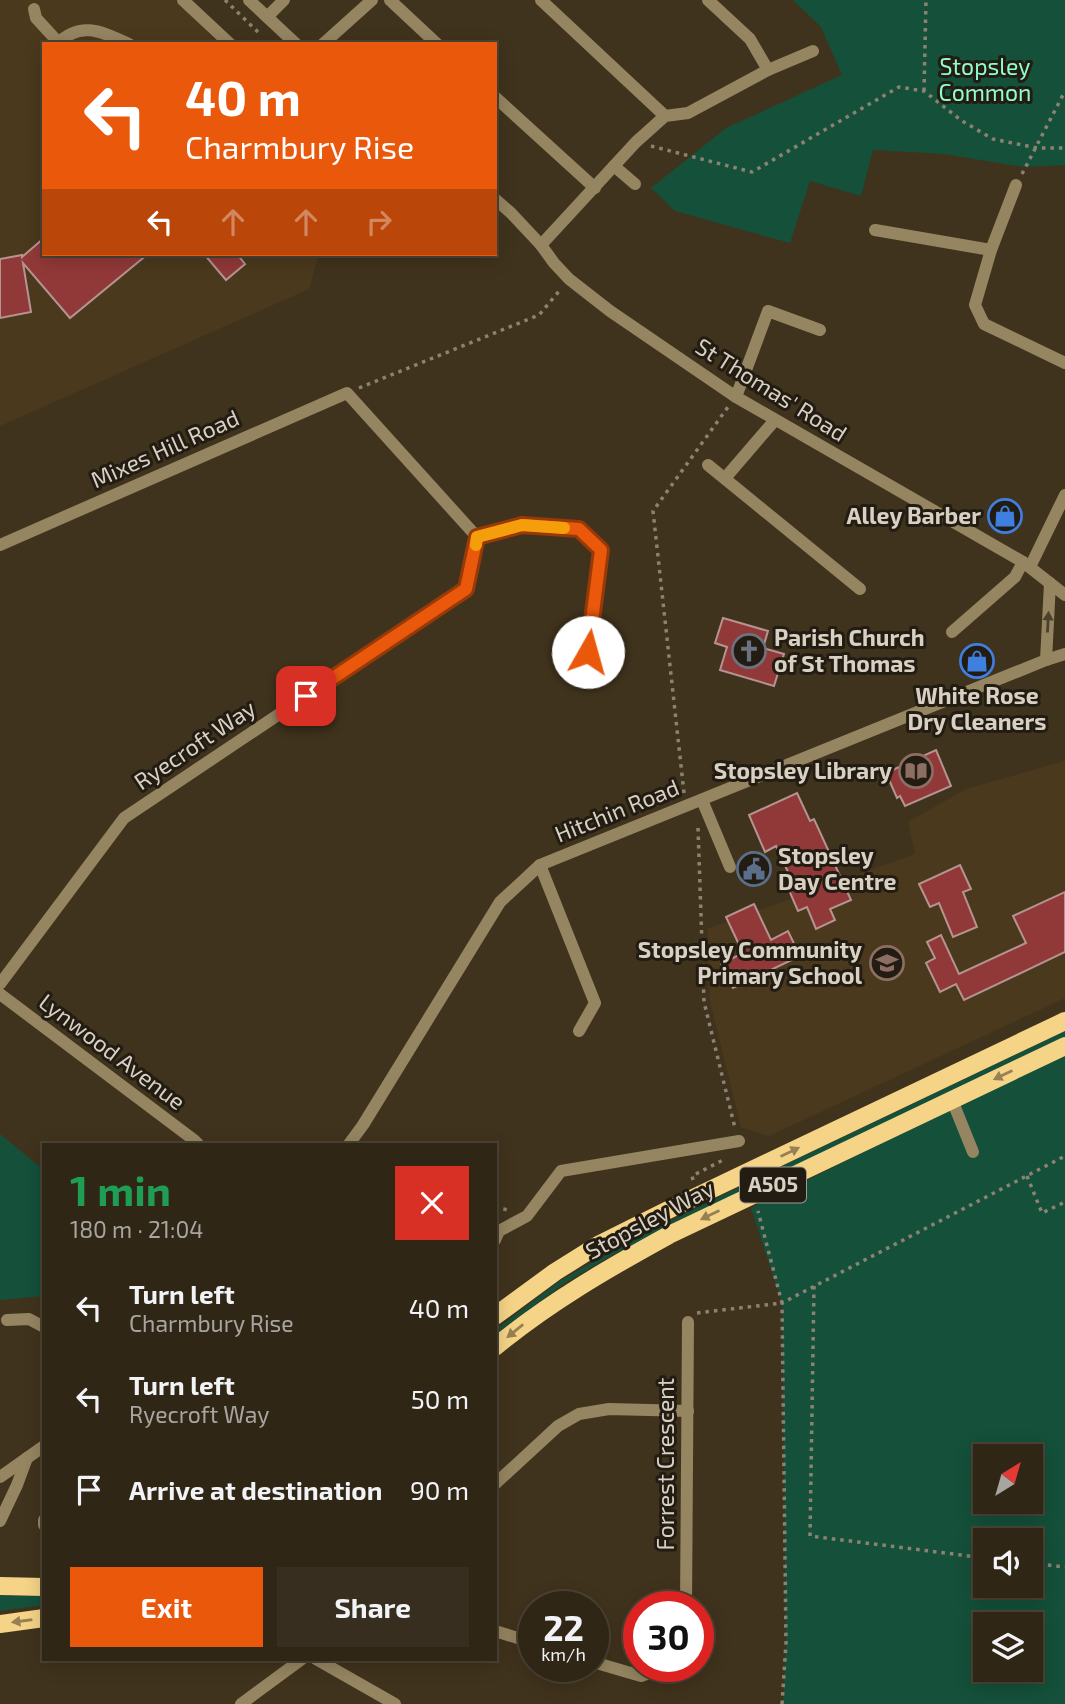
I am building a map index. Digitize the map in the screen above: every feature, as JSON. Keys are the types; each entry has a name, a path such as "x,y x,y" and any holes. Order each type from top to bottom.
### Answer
{"main road":[{"name":"Stopsley Way","path":"497,1315 555,1272 598,1245 1065,1021"},
{"name":"Stopsley Way","path":"497,1345 528,1320 606,1269 669,1235 1065,1046"},
{"path":"0,1586 42,1587"},
{"path":"0,1624 42,1618"}],"street":[{"path":"183,0 228,42"},
{"path":"249,0 294,42"},
{"path":"267,17 284,0"},
{"path":"325,42 372,0"},
{"path":"390,0 436,42"},
{"path":"541,0 664,116"},
{"path":"708,0 750,39 768,70"},
{"path":"34,9 36,18 56,42"},
{"path":"58,42 69,34 83,29 102,32 124,42"},
{"path":"275,42 283,33"},
{"path":"541,244 636,142 664,116 688,113 768,70 813,51"},
{"path":"497,99 594,188"},
{"path":"614,166 635,184"},
{"path":"1016,185 991,250 975,305 984,324 1065,363"},
{"name":"St Thomas' Road","path":"497,201 541,244 569,279 610,311 736,397 1027,564 1065,595"},
{"path":"875,230 991,250"},
{"path":"736,397 768,311 820,330"},
{"path":"347,393 477,537 522,525 579,529 601,550 588,652"},
{"name":"Mixes Hill Road","path":"0,545 347,393"},
{"path":"726,477 775,420"},
{"path":"708,465 860,589"},
{"path":"952,632 1015,578 1027,564 1065,495"},
{"name":"Ryecroft Way","path":"0,984 124,818 466,589 477,537"},
{"path":"1046,660 1050,583"},
{"name":"Hitchin Road","path":"350,1143 500,902 540,865 1065,654"},
{"path":"702,800 730,867"},
{"path":"540,865 596,1003 579,1031"},
{"name":"Lynwood Avenue","path":"0,994 197,1143"},
{"path":"952,1100 973,1152"},
{"name":"Stopsley Way","path":"497,1236 499,1231 527,1216 561,1171 739,1141"},
{"path":"7,1321 29,1319 42,1326"},
{"name":"Forrest Crescent","path":"686,1591 688,1322"},
{"path":"497,1482 558,1426 579,1414 609,1409 688,1411"},
{"path":"0,1477 42,1447"},
{"path":"0,1521 27,1458"},
{"path":"497,1632 518,1638"},
{"path":"241,1704 299,1661"},
{"path":"320,1661 395,1704"}],"path":[{"path":"225,0 261,35"},
{"path":"923,91 926,0"},
{"path":"636,142 752,172 899,87 923,91 962,121 993,139 1037,148 1065,148"},
{"path":"1016,185 1065,91"},
{"path":"347,393 539,315 569,279"},
{"path":"686,806 653,511 736,397"},
{"path":"694,1182 692,1176 736,1154 739,1141 704,1002 697,819"},
{"path":"688,1322 696,1321 696,1313 782,1303 1065,1156"},
{"path":"1027,1176 1042,1213 1065,1202"},
{"path":"758,1210 782,1303 786,1643 782,1704"},
{"path":"814,1286 810,1536 973,1556"},
{"path":"1043,1564 1065,1567"}],"shaded area":[{"path":"0,0 192,0 193,18 217,42 42,42 42,256 318,256 309,289 0,426"},
{"name":"Stopsley Community Primary School","path":"1065,761 1065,998 769,1136 741,1127 710,1001 707,929 915,854 908,822 966,789"}],"green space":[{"name":"Stopsley Common","path":"793,0 1065,0 1065,165 1023,167 944,154 873,150 861,196 810,181 790,243 675,211 651,188 726,128 842,75 821,27"},
{"path":"1065,1031 1065,1038 691,1215 611,1256 565,1283 497,1333 497,1328 561,1280 630,1241"},
{"path":"1065,1054 1065,1704 783,1704 786,1643 782,1303 751,1208"},
{"path":"0,1134 42,1168 42,1296 0,1300"},
{"path":"42,1594 42,1605 0,1611 0,1595"}],"building":[{"path":"42,240 42,256 146,256 70,318 23,263 31,312 0,318 0,259 22,257"},
{"path":"206,256 239,256 245,264 226,280"},
{"name":"Parish Church of St Thomas","path":"723,618 768,631 763,648 784,654 774,686 720,670 727,647 715,643"},
{"path":"936,750 951,786 905,806 900,796 897,798 886,773"},
{"path":"797,793 810,821 814,819 851,900 830,909 835,920 816,929 807,907 798,911 788,888 794,885 776,846 765,852 749,815"},
{"path":"960,865 971,889 963,892 977,927 953,937 939,903 930,907 919,884"},
{"path":"1065,892 1065,952 964,1000 956,984 940,992 926,963 935,958 927,942 941,935 959,974 1026,943 1013,916"},
{"path":"754,904 771,940 788,931 800,956 733,988 721,964 743,953 726,917"}],"slow traffic":[{"path":"476,545 477,537 522,525 564,528"}],"place":[{"name":"Alley Barber","path":"1005,516"},
{"name":"Parish Church of St Thomas","path":"749,651"},
{"name":"White Rose Dry Cleaners","path":"977,661"},
{"name":"Stopsley Library","path":"916,771"},
{"name":"Stopsley Day Centre","path":"754,869"},
{"name":"Stopsley Community Primary School","path":"887,963"}],"route":[{"path":"306,696 466,589 477,537 522,525 579,529 601,550 588,652"}]}
